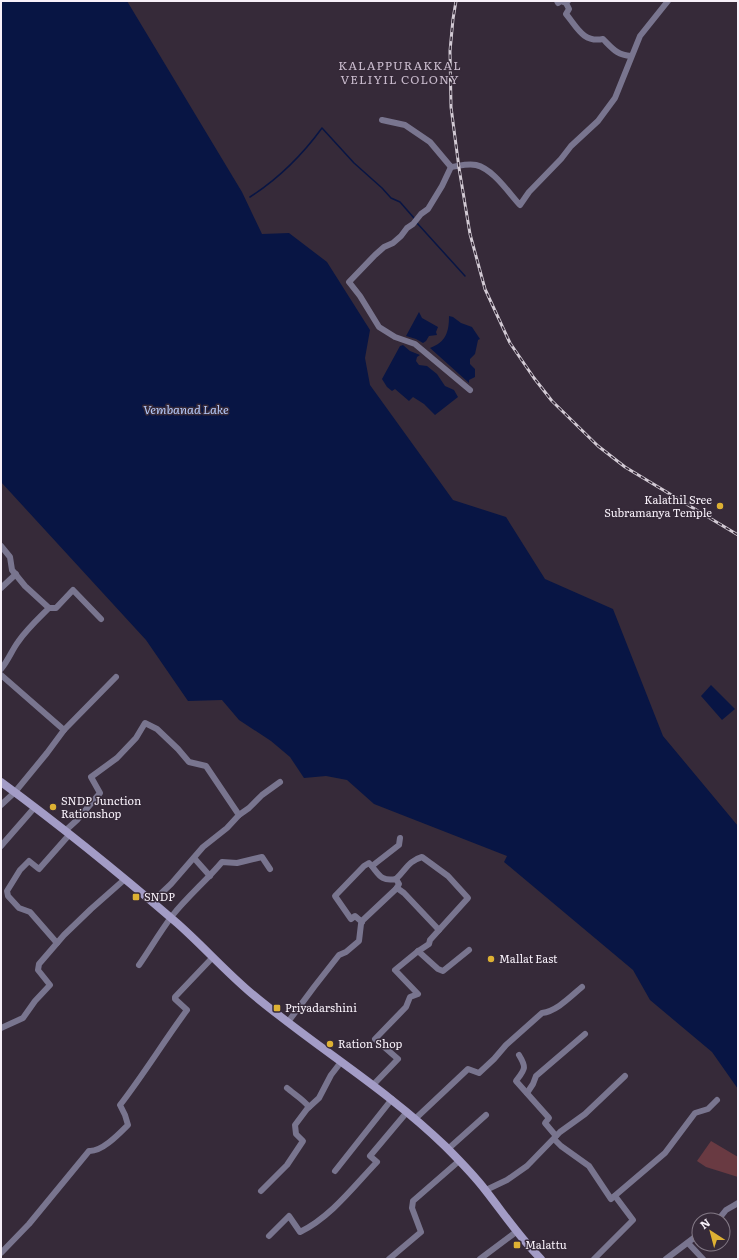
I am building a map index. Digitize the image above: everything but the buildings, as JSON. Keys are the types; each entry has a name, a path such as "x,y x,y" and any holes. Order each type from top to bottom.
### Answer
{"main road":[{"path":"1,782 35,807 125,879 171,918 250,992 392,1099 415,1119 448,1149 486,1190 516,1232 541,1259"}],"street":[{"path":"557,1 558,3 567,2 569,9 566,14 584,37 597,40 603,39 614,51 622,55 631,56"},
{"path":"451,166 476,165 489,171 520,205 571,146 598,121 615,98 640,36 668,1"},
{"path":"382,120 405,125 430,142 451,166"},
{"path":"451,166 442,186 428,209 393,243 384,247 375,255 349,282 360,296 378,327 395,337 415,344 470,390"},
{"path":"1,546 10,557 12,570 25,586 49,608 56,608 73,590 102,619"},
{"path":"1,588 16,574"},
{"path":"1,669 17,643 28,629 49,608"},
{"path":"1,675 64,730"},
{"path":"1,805 15,792 64,730 116,678"},
{"path":"57,943 30,912 19,908 8,896 7,891 20,870 29,861 39,869 77,820 100,794 91,777 117,758 136,738 145,723 156,728 178,748 189,762 206,766 238,815"},
{"path":"152,902 171,884 203,847 227,828 238,815 249,808 262,795 280,782"},
{"path":"1,846 35,807"},
{"path":"372,866 399,845 400,838"},
{"path":"139,965 171,918 188,897 222,862 238,863 262,857 270,869"},
{"path":"362,922 355,916 351,919 335,896 364,866 369,863 383,879 388,880 396,879 404,872 407,865 413,860 422,857 448,876 468,898 438,930 430,940 429,944 395,970 418,994 410,997 406,1007 375,1038 398,1058 372,1085"},
{"path":"194,858 210,876"},
{"path":"1,1028 23,1018 34,1000 50,985 38,970 39,964 57,943 91,909 125,879"},
{"path":"288,1022 339,955 346,952 359,941 362,922 396,889 399,884 396,879"},
{"path":"396,889 397,888 404,893 438,930"},
{"path":"418,951 438,969 443,971 469,950"},
{"path":"1,1253 29,1224 89,1151 94,1152 109,1142 128,1125 120,1106 139,1081 159,1049 187,1010 175,999 175,997 213,957"},
{"path":"415,1119 468,1069 479,1073 506,1045 542,1013 548,1012 559,1005 582,987"},
{"path":"526,1093 533,1084 536,1076 585,1034"},
{"path":"519,1055 525,1064 525,1069 516,1081 548,1118 545,1123 561,1146 589,1166 611,1199 665,1153 696,1113 708,1109 717,1100"},
{"path":"261,1191 287,1165 303,1141 296,1134 295,1125 309,1107 319,1098 331,1075 341,1062"},
{"path":"486,1190 507,1180 527,1166 560,1132 584,1114 625,1076"},
{"path":"287,1088 298,1098 306,1102 309,1107"},
{"path":"335,1171 392,1099"},
{"path":"268,1236 289,1216 300,1232 323,1217 377,1162 370,1156 407,1112"},
{"path":"448,1149 486,1115"},
{"path":"389,1259 421,1232 412,1208 413,1201 459,1161"},
{"path":"594,1259 633,1220 615,1196"},
{"path":"724,1212 738,1203"},
{"path":"480,1259 516,1232"},
{"path":"666,1259 691,1240"},
{"path":"688,1242 700,1258"}],"shaded area":[{"path":"711,1141 738,1157 738,1177 706,1167 697,1161"}],"water":[{"name":"Vembanad Lake","path":"1,1 127,1 242,192 262,234 289,233 327,262 370,330 365,358 370,385 453,500 506,517 545,579 613,609 663,736 738,826 738,1089 712,1052 650,1000 633,970 504,862 507,856 374,804 347,780 326,776 304,778 290,757 271,741 239,720 222,700 188,701 146,640 1,482"},
{"path":"419,312 422,318 438,327 436,332 437,335 429,336 423,343 406,336"},
{"path":"449,316 472,327 480,339 478,340 475,354 470,359 470,364 475,369 475,377 469,380 469,383 430,348 440,343 446,336"},
{"path":"403,345 410,351 420,355 417,357 416,361 419,365 427,366 437,374 445,386 454,390 458,397 435,415 424,404 413,397 409,401 395,389 392,391 387,387 382,379 400,346"},
{"path":"711,685 735,709 722,720 701,696"}],"waterway":[{"path":"250,197 289,166 322,128 354,163 391,198 400,202 414,218"},
{"path":"417,223 465,276"}],"railway":[{"path":"456,1 450,51 451,107 459,168 470,234 485,289 510,343 552,401 598,446 625,467 738,535"}],"place":[{"name":"Kalathil Sree Subramanya Temple","path":"720,506"},
{"name":"SNDP Junction Rationshop","path":"53,807"},
{"name":"SNDP","path":"136,897"},
{"name":"Mallat East","path":"491,959"},
{"name":"Priyadarshini","path":"277,1008"},
{"name":"Ration Shop","path":"330,1044"},
{"name":"Malattu","path":"517,1245"}],"district":[{"name":"KALAPPURAKKAL VELIYIL COLONY","path":"400,73"}]}
